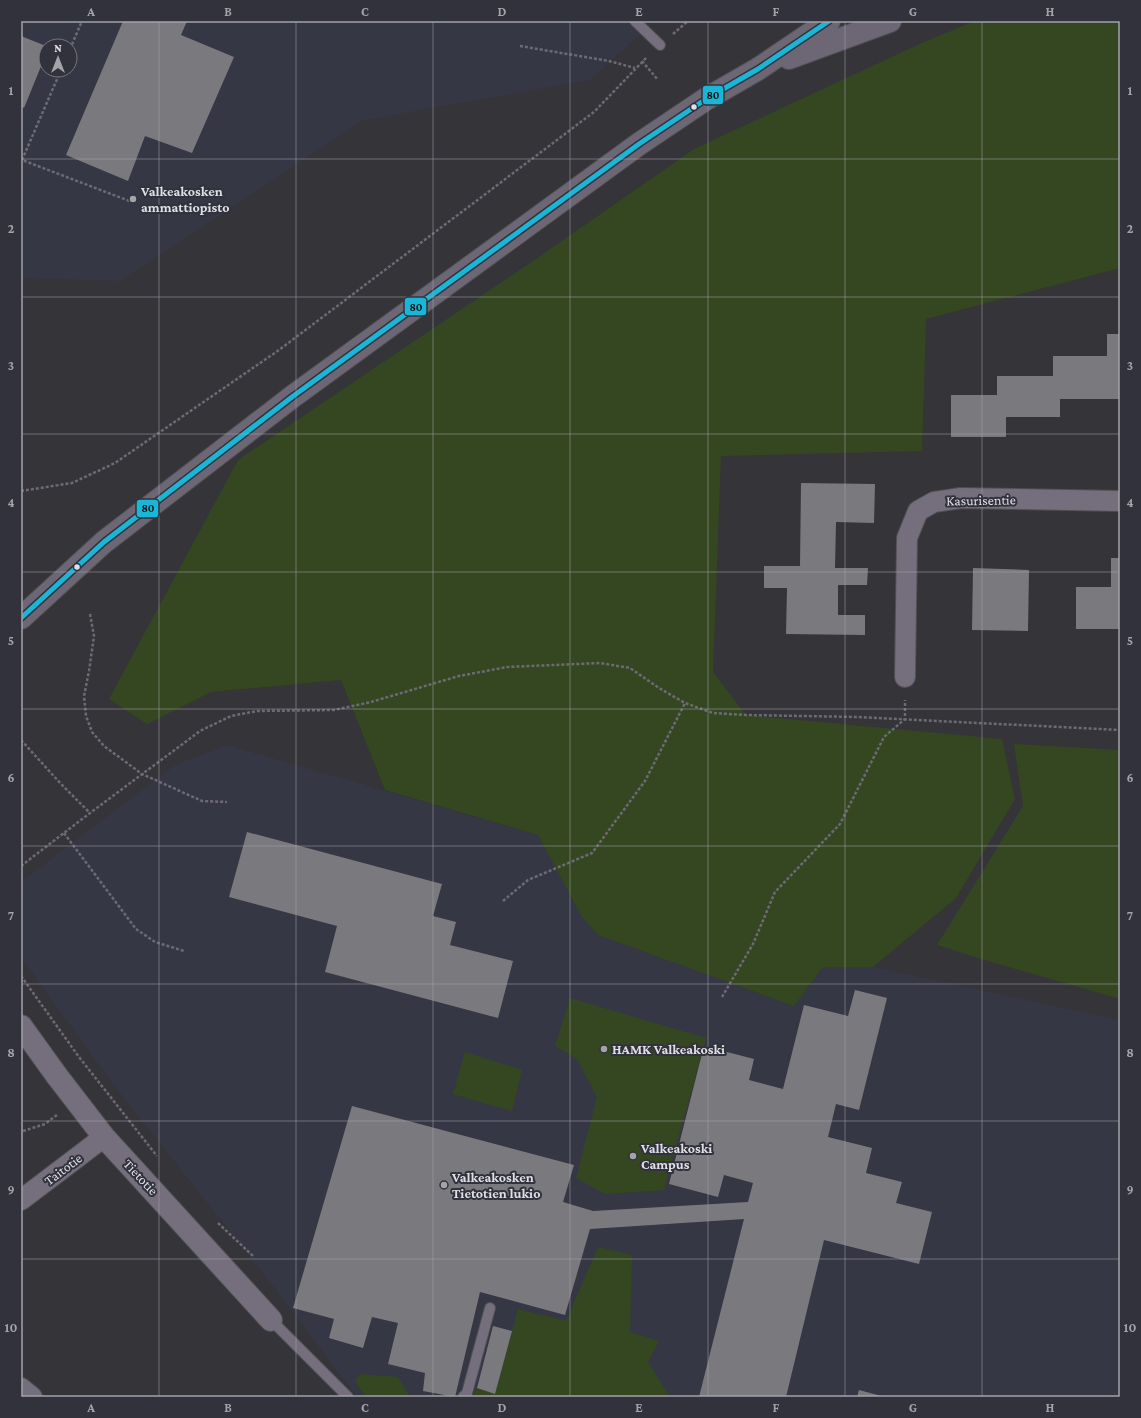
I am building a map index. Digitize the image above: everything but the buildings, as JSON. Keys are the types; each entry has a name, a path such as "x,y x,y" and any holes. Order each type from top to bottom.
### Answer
{"main road":[{"path":"21,618 104,542 292,397 638,144 706,99 758,69 829,21"},
{"path":"758,69 890,21"}],"street":[{"name":"Kasurisentie","path":"905,677 907,538 918,511 934,502 961,498 1120,501"},
{"name":"Tietotie","path":"21,1026 104,1137 271,1320"},
{"name":"Taitotie","path":"21,1200 104,1137"},
{"path":"21,1388 32,1397"}],"lane":[{"path":"635,21 660,45"},
{"path":"463,1397 467,1393 490,1308"},
{"path":"271,1320 348,1397"}],"path":[{"path":"75,38 82,21"},
{"path":"21,491 72,483 115,463 279,350 594,112 642,61 688,21"},
{"path":"520,46 609,61 635,68"},
{"path":"642,61 658,80"},
{"path":"57,78 21,161 132,202"},
{"path":"90,614 94,636 90,670 84,696 86,716 92,732 104,746 142,774 202,801 227,802"},
{"path":"21,866 90,812 200,731 231,716 257,711 334,710 371,702 459,676 507,667 600,663 630,668 659,688 685,703 720,714 905,719 1120,730"},
{"path":"503,901 528,880 592,853 645,782 685,703"},
{"path":"722,997 753,944 775,892 840,824 884,737 905,719"},
{"path":"21,740 61,784 90,812"},
{"path":"64,832 136,930 155,942 184,951"},
{"path":"21,976 79,1057 158,1158"},
{"path":"214,1220 253,1256"}],"shaded area":[{"name":"Valkeakosken ammattiopisto","path":"21,21 655,21 590,80 364,120 120,281 21,278"},
{"name":"HAMK Valkeakoski","path":"227,745 538,835 582,917 598,935 794,1006 823,967 873,967 1120,1020 1120,1397 357,1397 273,1286 109,1079 21,957 21,882 175,765"}],"green space":[{"path":"975,21 1120,21 1120,268 926,319 922,451 721,456 713,672 746,715 1002,739 1015,799 956,898 873,967 823,967 794,1006 598,935 582,917 538,835 385,790 341,680 211,692 147,724 109,699 238,460 533,261 694,149 924,42"},
{"path":"1014,744 1120,750 1120,999 937,945 1023,806"},
{"path":"570,998 706,1038 664,1190 605,1194 576,1178 597,1097 577,1059 555,1046"},
{"path":"465,1052 522,1070 512,1111 453,1094"},
{"path":"598,1247 632,1255 630,1332 659,1341 648,1362 670,1397 472,1397 477,1388 495,1394 518,1309 566,1321"},
{"path":"360,1374 398,1377 410,1397 366,1397 355,1381"}],"transit line":[{"name":"80","path":"21,618 104,542 292,397 639,144 706,99 758,69 829,21"}],"place":[{"name":"Valkeakosken ammattiopisto","path":"133,199"},
{"name":"HAMK Valkeakoski","path":"604,1049"},
{"name":"Valkeakoski Campus","path":"633,1156"},
{"name":"Valkeakosken Tietotien lukio","path":"444,1185"}]}
